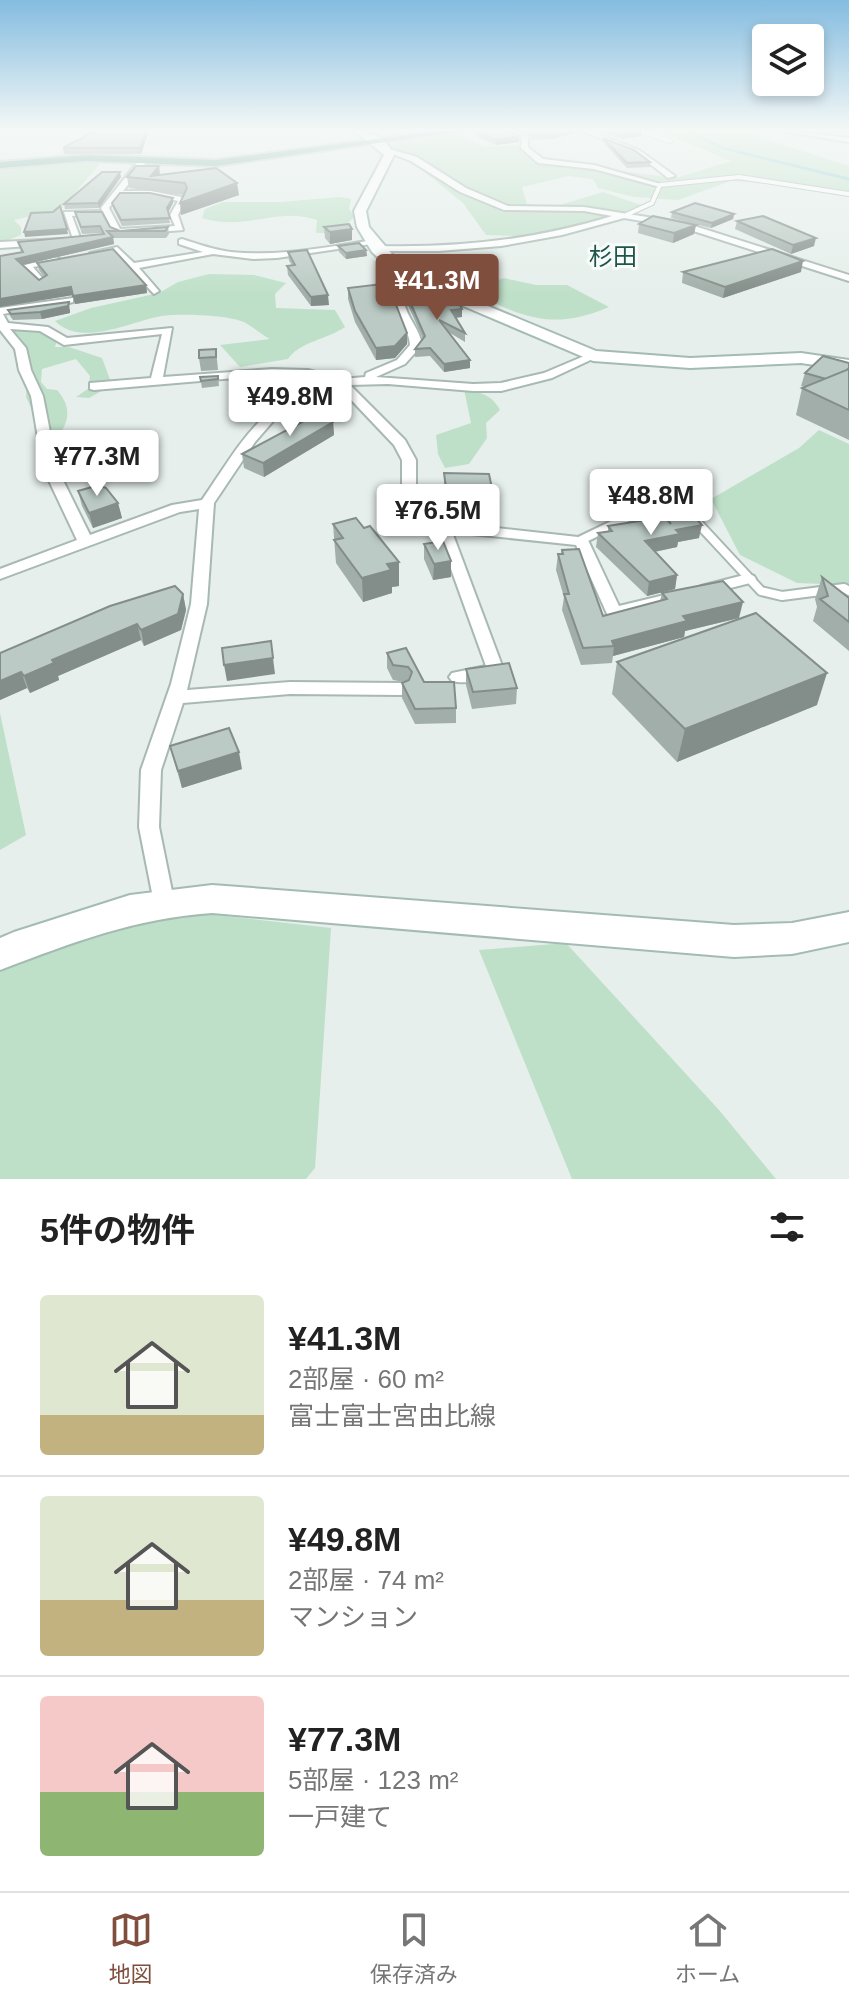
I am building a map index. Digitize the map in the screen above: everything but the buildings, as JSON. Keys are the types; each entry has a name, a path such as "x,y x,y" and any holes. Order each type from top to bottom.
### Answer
{"street":[{"path":"117,193 151,193 183,200 174,215 180,228 117,231 105,208 117,193 123,185"},
{"path":"369,185 360,211 363,227 376,246 419,281 593,356 690,363 801,358 849,365"},
{"path":"455,185 507,208 584,209 709,232 818,271 849,278"},
{"path":"77,240 67,214 106,213"},
{"path":"135,266 210,254 249,257 376,246 443,248 528,240 625,215"},
{"path":"0,245 88,239"},
{"path":"42,241 59,260"},
{"path":"182,242 210,254"},
{"path":"88,255 117,250 135,266 154,291"},
{"path":"41,282 26,266 74,257"},
{"path":"163,901 149,827 151,770 176,697 199,604 207,503 283,405 312,390 383,371 411,355 416,345 416,332 399,310 399,302 419,281"},
{"path":"1,318 69,300"},
{"path":"1,318 40,327 57,334 64,342 168,330 157,379"},
{"path":"1,318 20,348 25,370 37,396 50,468 86,543"},
{"path":"94,386 272,372 308,373 347,382 500,387 543,378 593,356"},
{"path":"347,382 400,443 409,460 409,509 431,525 579,541 614,612 748,579"},
{"path":"0,574 177,508 207,503"},
{"path":"443,527 495,666 495,671 458,677"},
{"path":"176,697 290,688 401,689"},
{"path":"0,954 64,926 163,901 212,899 734,941 809,938 849,927"}],"lane":[{"path":"625,215 652,203 660,185"},
{"path":"791,185 849,194"},
{"path":"579,541 637,513 634,502 668,497"},
{"path":"687,511 761,591 782,596 844,588 849,591"}],"green space":[{"path":"0,185 82,185 61,209 14,220 21,227 21,235 0,243"},
{"path":"441,185 530,185 522,187 527,204 609,216 543,237 486,235 463,203"},
{"path":"596,185 720,185 678,200 634,197"},
{"path":"802,185 849,185 849,197"},
{"path":"603,192 641,205 626,215 560,205"},
{"path":"340,197 351,199 349,209 355,216 338,233 316,233 317,220 302,216 233,222 202,218 205,209 223,202 281,202"},
{"path":"209,274 254,275 286,283 275,294 276,308 335,310 345,327 306,345 288,359 240,367 220,345 270,339 237,320 204,315 170,315 93,333 66,329 55,321 91,308 159,293 178,282"},
{"path":"504,278 536,285 567,285 609,307 575,318 532,317 486,299 485,285"},
{"path":"23,326 58,336 55,347 69,347 102,358 112,385 89,398 76,397 88,389 90,376 76,359 42,369 41,382 47,389 57,390 67,407 66,423 59,435 42,431 26,397 28,365 18,363 25,352 24,344 8,333"},
{"path":"464,389 485,395 500,410 486,423 487,438 469,464 445,468 438,454 436,435 471,423"},
{"path":"819,430 849,444 849,585 797,583 740,555 711,499 799,448"},
{"path":"0,713 26,835 0,850"},
{"path":"174,910 331,928 315,1168 306,1179 0,1179 0,961"},
{"path":"566,943 719,1110 776,1179 572,1179 479,950"}],"district":[{"name":"杉田","path":"613,256"}]}
